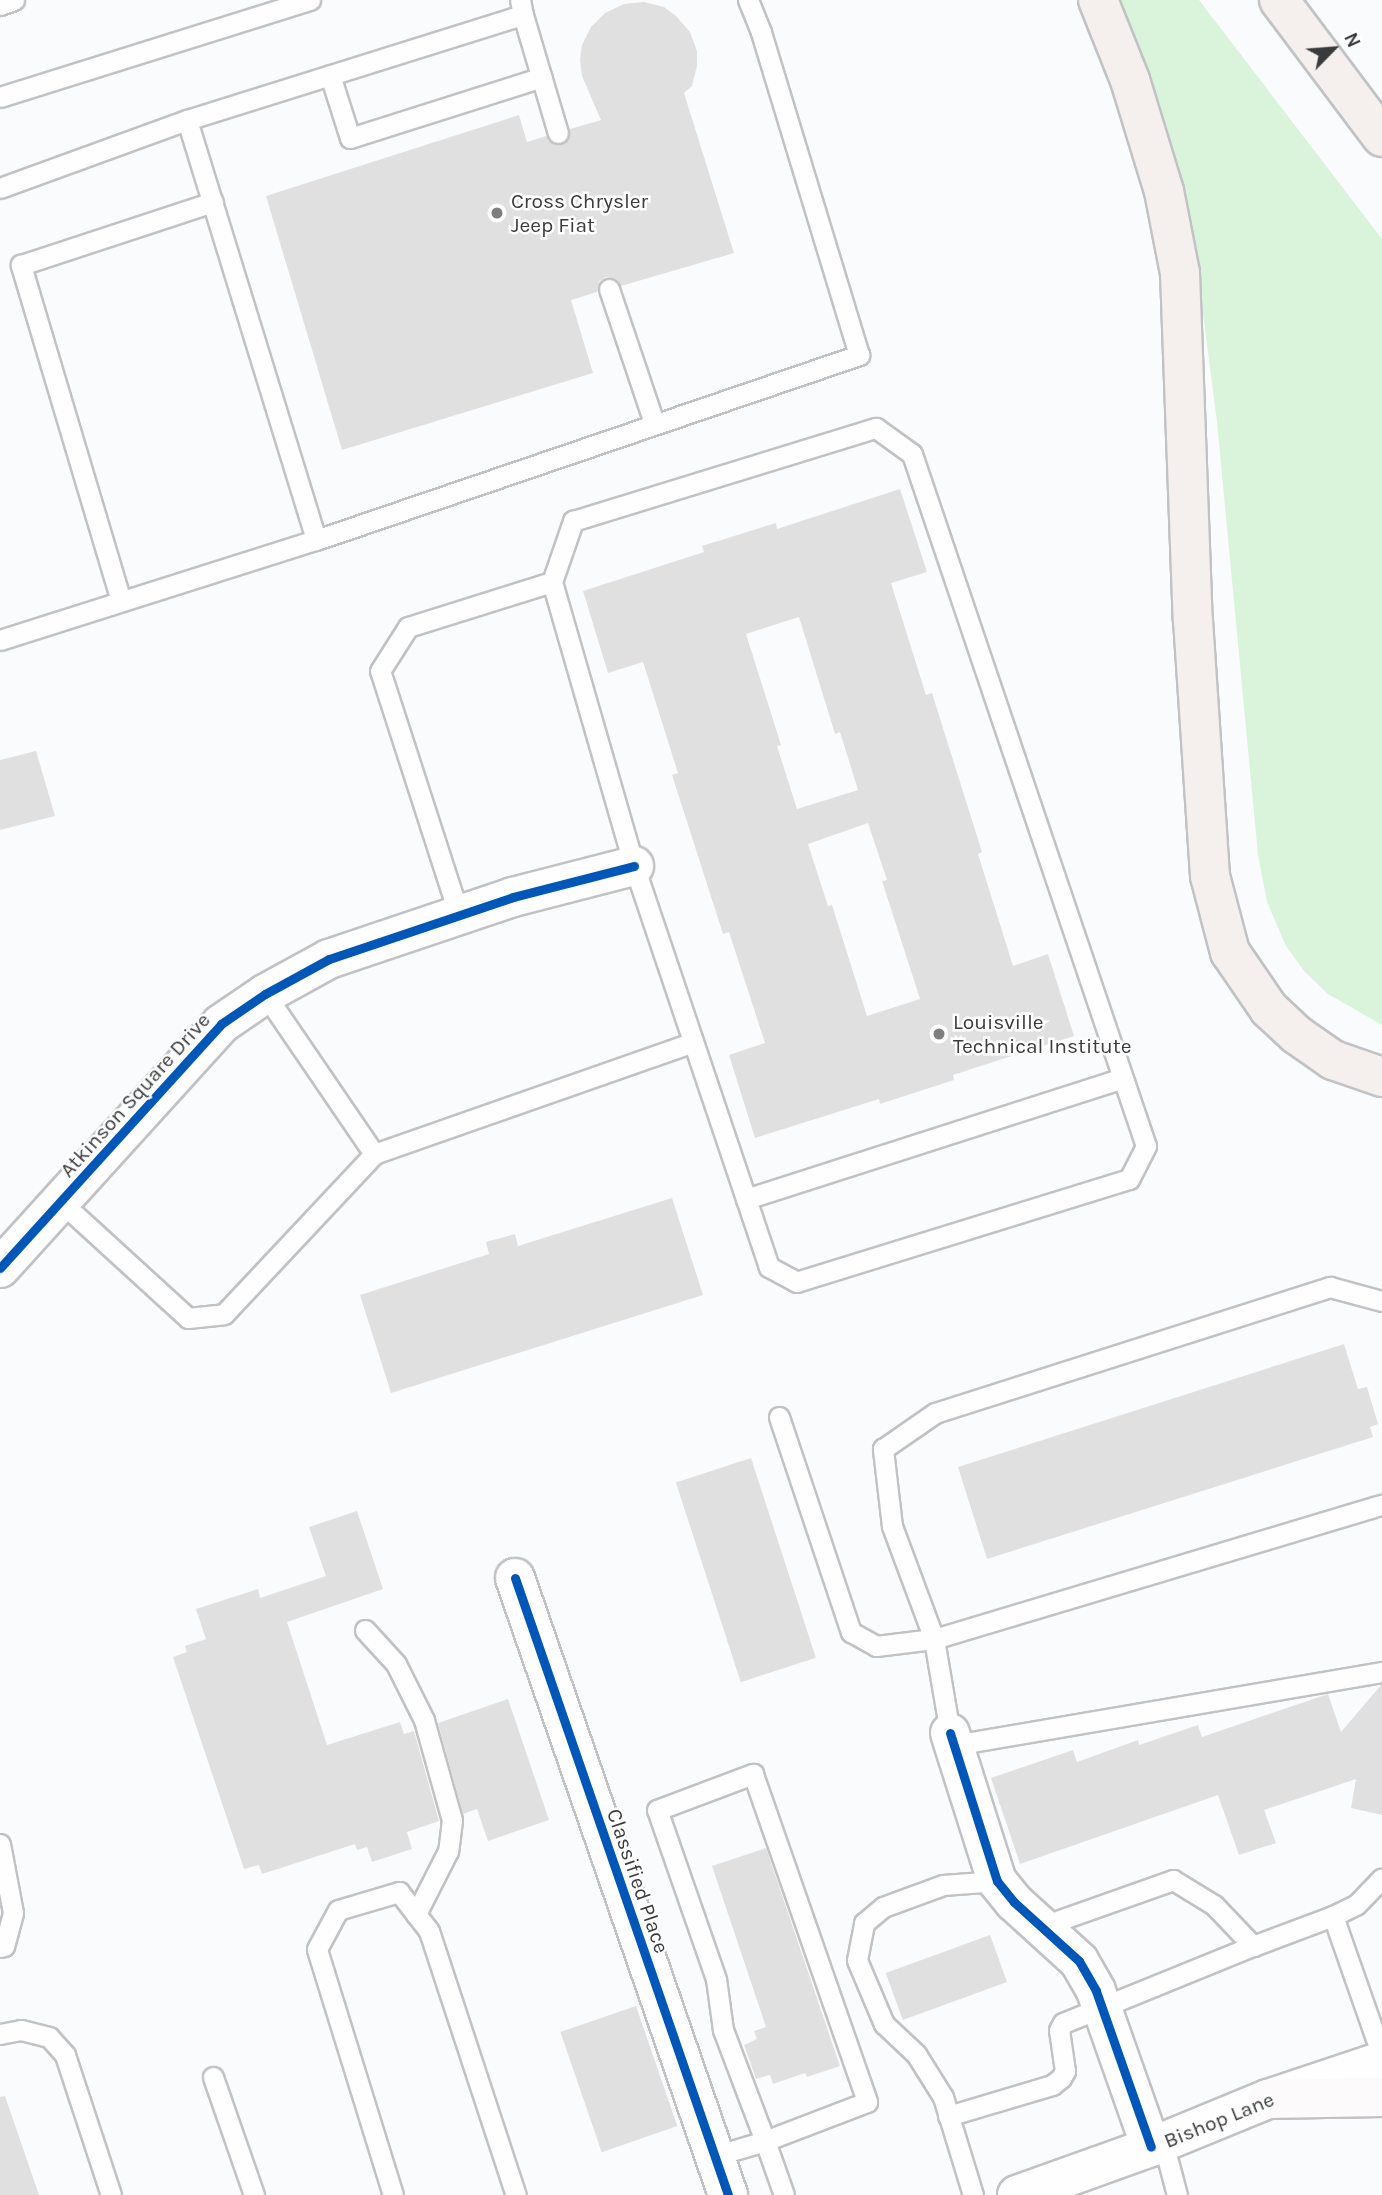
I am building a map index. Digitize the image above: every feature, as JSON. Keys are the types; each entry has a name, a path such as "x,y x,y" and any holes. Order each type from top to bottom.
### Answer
{"highway":[{"path":"1098,0 1130,80 1161,178 1181,273 1193,620 1207,857 1230,952 1269,1009 1297,1035 1333,1060 1382,1077"},
{"path":"1279,0 1382,136"}],"main road":[{"path":"1268,2099 1382,2097"}],"street":[{"name":"Atkinson Square Drive","path":"0,1268 221,1024 265,994 329,959 513,897 634,866"},
{"name":"Classified Place","path":"514,1578 728,2195"},
{"path":"952,1739 997,1881 1014,1902 1079,1961 1102,2007 1157,2144"},
{"name":"Bishop Lane","path":"1017,2195 1157,2144 1268,2099 1382,2059"}],"lane":[{"path":"0,5 13,0"},
{"path":"0,97 310,0"},
{"path":"0,619 3,639 316,540 859,355 749,1"},
{"path":"0,187 187,120 331,75 521,7 558,132"},
{"path":"331,75 350,138 542,78"},
{"path":"187,120 316,540"},
{"path":"121,601 21,265 213,202"},
{"path":"609,289 653,423"},
{"path":"876,428 912,454 1146,1146 1129,1179 797,1282 769,1267 634,866 552,582 573,521 876,428"},
{"path":"459,915 380,671 408,627 552,582"},
{"path":"265,994 374,1154"},
{"path":"61,1202 188,1318 224,1314 374,1154 693,1042"},
{"path":"746,1199 1122,1078"},
{"path":"1382,1301 1330,1287 935,1413 884,1449 892,1526 934,1639 952,1739 1382,1672"},
{"path":"779,1417 851,1632 876,1646 934,1639 1382,1504"},
{"path":"365,1630 396,1664 424,1720 452,1821 448,1851 416,1914"},
{"path":"714,2155 765,2141 866,2102 753,1773 657,1810 716,1979 723,2031 765,2141 784,2195"},
{"path":"0,1844 13,1913 4,1946 0,1947"},
{"path":"948,2116 1052,2084 1061,2078 1065,2071 1059,2030 1063,2023 1332,1916 1356,1905 1382,1878"},
{"path":"1042,1926 1173,1880 1214,1905 1253,1946"},
{"path":"972,2195 943,2097 916,2054 884,2024 857,1961 864,1923 883,1907 943,1885 997,1881"},
{"path":"393,2195 317,1949 338,1910 400,1892 429,1931 516,2195"},
{"path":"1332,1916 1382,2059"},
{"path":"0,2034 21,2030 49,2037 65,2055 111,2195"},
{"path":"213,2077 254,2195"},
{"path":"1157,2144 1177,2195"}],"green space":[{"path":"1119,0 1199,0 1382,239 1382,1025 1328,994 1305,972 1286,946 1267,902 1258,855 1217,422 1202,306 1172,156 1149,81"}],"building":[{"name":"Cross Chrysler Jeep Fiat","path":"644,2 664,7 676,16 690,32 697,51 697,66 692,86 684,93 734,253 621,286 617,279 606,277 599,281 597,292 571,300 593,373 342,450 266,196 519,115 527,142 546,136 555,145 562,144 570,136 570,129 601,120 582,76 580,60 582,45 591,27 605,13 624,4"},
{"path":"900,489 927,572 891,583 926,695 932,693 982,852 978,854 1013,966 1048,954 1074,1036 953,1075 954,1080 880,1104 879,1099 755,1138 729,1055 765,1043 729,932 723,934 672,775 678,773 643,662 608,673 583,591 704,552 702,546 776,523 777,529","holes":["799,617 835,734 840,732 858,790 797,809 777,746 781,745 746,634","868,823 887,880 882,881 920,999 867,1016 832,905 828,906 808,844"]},
{"path":"36,751 55,816 0,830 0,760"},
{"path":"672,1198 703,1295 391,1393 360,1295 489,1254 486,1242 515,1234 518,1246"},
{"path":"1344,1344 1358,1389 1367,1387 1378,1424 1370,1427 1373,1437 987,1559 958,1467"},
{"path":"751,1458 816,1658 741,1682 676,1482"},
{"path":"357,1511 383,1589 287,1622 327,1745 400,1722 404,1734 414,1731 439,1821 407,1832 412,1849 372,1862 367,1847 357,1850 355,1844 262,1874 259,1865 244,1869 173,1657 187,1652 185,1646 206,1639 196,1609 258,1589 260,1598 326,1576 309,1527"},
{"path":"1382,1684 1382,1815 1351,1808 1356,1779 1264,1810 1276,1843 1239,1855 1218,1795 1020,1864 991,1778 1073,1750 1077,1762 1138,1740 1139,1745 1198,1725 1202,1737 1328,1694 1341,1732"},
{"path":"508,1699 549,1820 488,1841 477,1809 463,1814 438,1723"},
{"path":"766,1848 840,2066 807,2077 805,2073 773,2084 770,2075 756,2079 744,2045 757,2039 754,2031 766,2027 712,1866"},
{"path":"990,1935 1007,1982 903,2020 886,1973"},
{"path":"636,2006 677,2126 602,2152 560,2032"},
{"path":"5,2096 39,2195 0,2195 0,2097"}],"cycle path":[{"path":"0,1268 221,1024 265,994 329,959 513,897 634,866"},
{"path":"515,1578 728,2195"},
{"path":"950,1733 997,1881 1014,1902 1079,1961 1096,1991 1151,2147"}],"place":[{"name":"Cross Chrysler Jeep Fiat","path":"497,213"},
{"name":"Louisville Technical Institute","path":"939,1034"}]}
